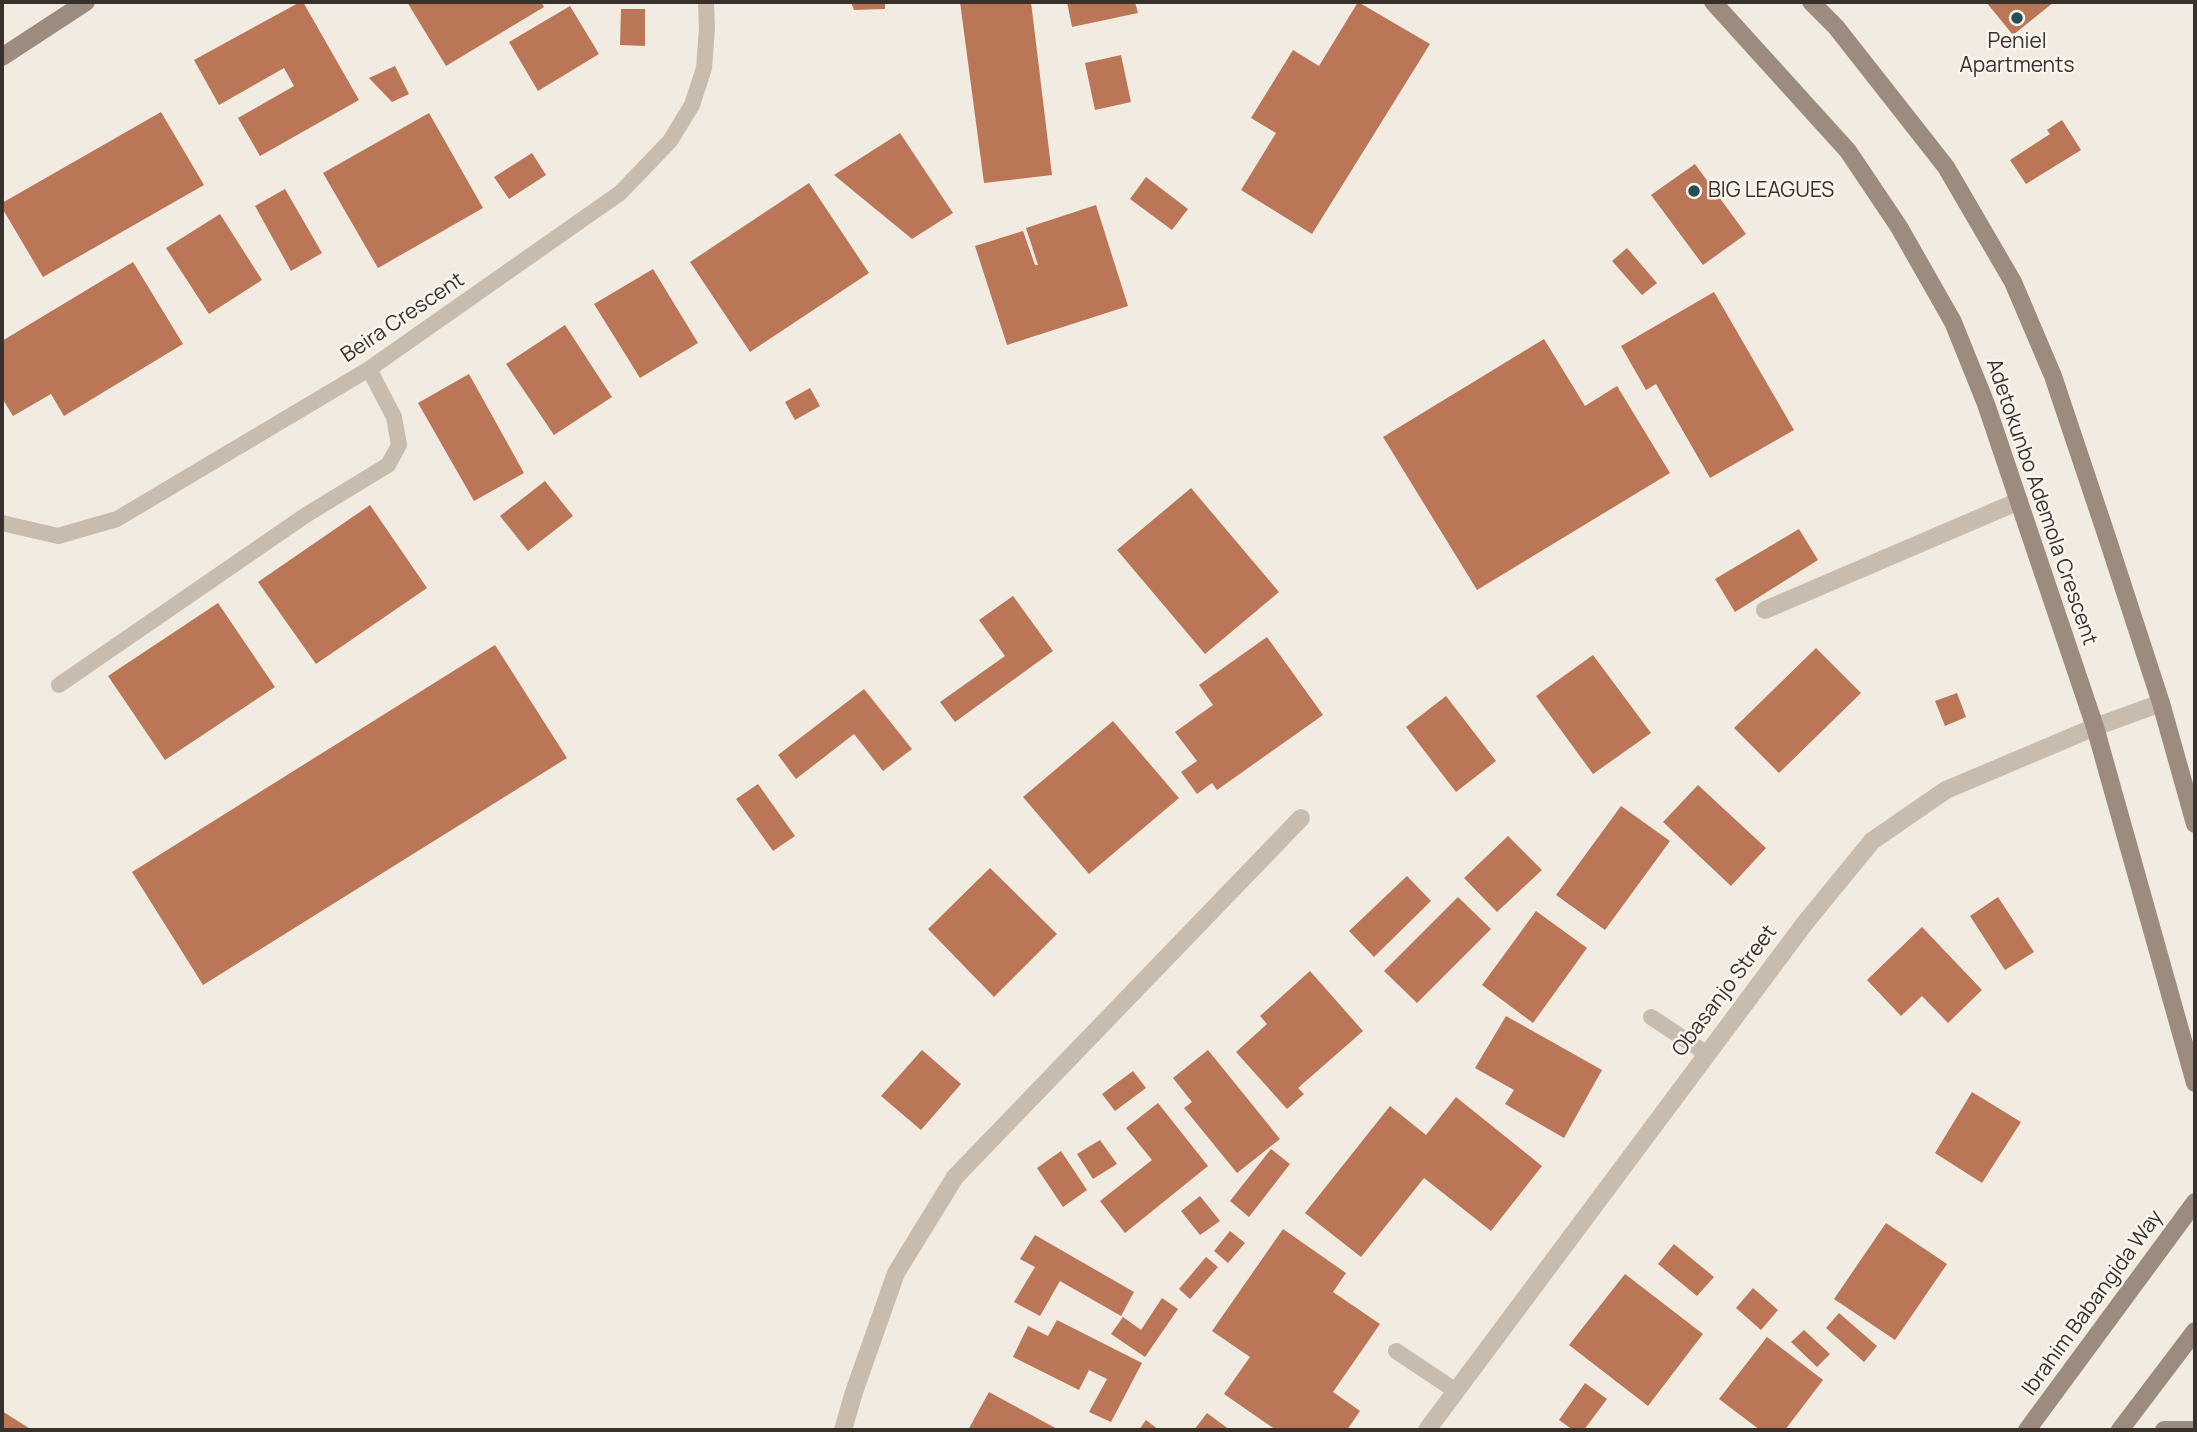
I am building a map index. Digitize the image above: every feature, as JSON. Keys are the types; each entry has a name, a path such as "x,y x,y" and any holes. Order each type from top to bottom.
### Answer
{"main road":[{"path":"2,57 86,2"},
{"name":"Adetokunbo Ademola Crescent","path":"1713,2 1848,151 1899,227 1953,322 1986,404 2095,727 2195,1083"},
{"path":"1811,2 1836,27 1946,167 2013,282 2053,376 2161,703 2195,824"},
{"name":"Ibrahim Babangida Way","path":"2027,1430 2195,1202"},
{"path":"2120,1430 2195,1331"},
{"path":"2164,1430 2195,1430"}],"street":[{"path":"1765,610 2019,501"},
{"name":"Obasanjo Street","path":"1427,1430 1805,923 1872,841 1946,790 2095,727 2161,703"},
{"path":"843,1430 853,1392 897,1273 955,1177 1301,818"}],"lane":[{"name":"Beira Crescent","path":"2,523 58,536 117,519 369,369 620,193 670,141 692,105 704,68 708,28 706,2"},
{"path":"59,685 306,514 388,465 400,445 394,417 369,369"},
{"path":"1651,1017 1707,1055"},
{"path":"1396,1351 1456,1391"}],"building":[{"path":"303,2 359,100 260,156 238,118 294,86 284,68 219,105 194,60"},
{"path":"407,2 541,2 544,7 446,66"},
{"path":"851,2 885,2 885,9 854,10"},
{"path":"960,2 1031,2 1052,175 984,183"},
{"path":"1067,2 1135,2 1138,13 1072,27"},
{"path":"1358,2 1430,44 1312,234 1241,190 1276,133 1251,118 1293,50 1319,66"},
{"name":"Peniel Apartments","path":"1986,2 2054,2 2013,35"},
{"path":"570,6 599,54 538,91 509,42"},
{"path":"621,9 645,9 645,46 620,45"},
{"path":"1121,55 1131,102 1095,110 1085,63"},
{"path":"395,66 409,94 392,102 369,78"},
{"path":"161,112 204,185 43,277 2,208 2,203"},
{"path":"429,113 483,208 378,268 323,173"},
{"path":"2062,120 2081,150 2026,184 2010,160 2050,134 2047,130"},
{"path":"900,133 953,213 912,239 834,175"},
{"path":"532,153 546,175 509,199 494,177"},
{"path":"1695,164 1746,234 1703,265 1651,195"},
{"path":"1146,177 1188,209 1172,230 1130,199"},
{"path":"809,183 869,273 750,352 690,262"},
{"path":"285,189 322,253 291,271 255,206"},
{"path":"1096,205 1128,306 1007,345 975,246 1023,231 1035,265 1038,265 1026,228"},
{"path":"220,214 262,280 209,314 166,248"},
{"path":"1627,248 1657,283 1642,295 1612,261"},
{"path":"133,262 183,344 64,416 51,394 13,416 2,398 2,341"},
{"path":"653,269 698,343 640,378 594,304"},
{"path":"1714,292 1794,430 1710,478 1656,384 1646,390 1621,346"},
{"path":"565,325 612,397 554,435 506,364"},
{"path":"1544,339 1585,406 1617,386 1670,473 1477,590 1383,437"},
{"path":"469,374 524,473 474,501 418,403"},
{"path":"810,388 820,406 795,420 785,402"},
{"path":"545,481 573,516 528,551 500,516"},
{"path":"1191,488 1279,592 1205,654 1117,550"},
{"path":"370,505 427,588 316,664 258,582"},
{"path":"1799,529 1818,560 1735,612 1715,579"},
{"path":"1013,596 1053,651 955,722 940,702 1005,656 979,620"},
{"path":"218,603 275,687 165,760 108,676"},
{"path":"1267,637 1323,715 1217,790 1212,783 1197,794 1181,772 1197,761 1175,732 1213,705 1199,685"},
{"path":"495,645 567,758 203,985 132,872"},
{"path":"1816,648 1861,693 1779,773 1734,728"},
{"path":"1593,655 1651,733 1593,774 1536,696"},
{"path":"864,689 912,749 883,771 854,734 796,779 778,755"},
{"path":"1957,693 1966,717 1945,726 1935,701"},
{"path":"1446,696 1496,761 1456,792 1406,727"},
{"path":"1113,721 1179,798 1089,874 1023,797"},
{"path":"758,784 795,836 773,851 736,799"},
{"path":"1698,785 1766,848 1731,886 1663,822"},
{"path":"1621,806 1670,841 1605,930 1556,895"},
{"path":"1508,836 1542,870 1497,912 1464,878"},
{"path":"990,868 1057,934 994,997 928,929"},
{"path":"1407,876 1431,901 1374,957 1349,931"},
{"path":"1458,897 1491,929 1417,1003 1384,971"},
{"path":"1998,897 2034,952 2005,970 1970,916"},
{"path":"1536,911 1587,948 1533,1023 1482,985"},
{"path":"1922,927 1982,990 1948,1023 1922,996 1901,1016 1867,980"},
{"path":"1310,971 1363,1031 1298,1088 1304,1094 1287,1109 1236,1052 1267,1024 1260,1016"},
{"path":"1506,1016 1602,1070 1564,1138 1505,1104 1514,1090 1475,1068"},
{"path":"922,1050 961,1084 921,1130 881,1096"},
{"path":"1208,1050 1280,1139 1237,1173 1184,1108 1192,1102 1173,1078"},
{"path":"1133,1071 1146,1088 1115,1111 1102,1094"},
{"path":"1972,1092 2021,1122 1982,1183 1935,1153"},
{"path":"1456,1097 1542,1166 1491,1231 1424,1178 1361,1257 1305,1213 1390,1106 1426,1135"},
{"path":"1158,1103 1208,1166 1125,1233 1100,1201 1152,1160 1126,1128"},
{"path":"1100,1140 1117,1164 1093,1179 1077,1154"},
{"path":"1271,1149 1290,1164 1249,1217 1230,1201"},
{"path":"1061,1151 1087,1190 1063,1207 1037,1168"},
{"path":"1200,1196 1220,1221 1200,1235 1181,1211"},
{"path":"1886,1223 1947,1264 1895,1340 1834,1299"},
{"path":"1283,1229 1346,1273 1333,1292 1380,1324 1333,1392 1360,1411 1347,1430 1276,1430 1224,1394 1250,1357 1212,1331"},
{"path":"1230,1231 1245,1243 1228,1263 1214,1251"},
{"path":"1035,1235 1134,1292 1121,1316 1060,1281 1040,1316 1014,1302 1035,1267 1020,1259"},
{"path":"1674,1244 1714,1277 1697,1296 1658,1264"},
{"path":"1206,1257 1218,1267 1190,1299 1179,1289"},
{"path":"1625,1274 1703,1334 1648,1406 1569,1345"},
{"path":"1753,1288 1778,1310 1761,1330 1736,1308"},
{"path":"1162,1298 1178,1309 1145,1357 1111,1334 1123,1317 1141,1330"},
{"path":"1839,1313 1877,1346 1864,1362 1826,1328"},
{"path":"1057,1320 1142,1363 1111,1422 1089,1412 1107,1379 1089,1370 1079,1390 1013,1357 1028,1326 1048,1336"},
{"path":"1804,1330 1830,1354 1817,1367 1791,1342"},
{"path":"1767,1337 1823,1380 1785,1430 1760,1430 1719,1399"},
{"path":"1585,1383 1607,1399 1584,1430 1573,1430 1559,1420"},
{"path":"989,1392 1059,1430 968,1430"},
{"path":"2,1411 32,1430 2,1430"},
{"path":"1207,1413 1230,1430 1194,1430"},
{"path":"1146,1420 1159,1430 1139,1430"}],"place":[{"name":"Peniel Apartments","path":"2017,18"},
{"name":"BIG LEAGUES","path":"1694,191"}]}
